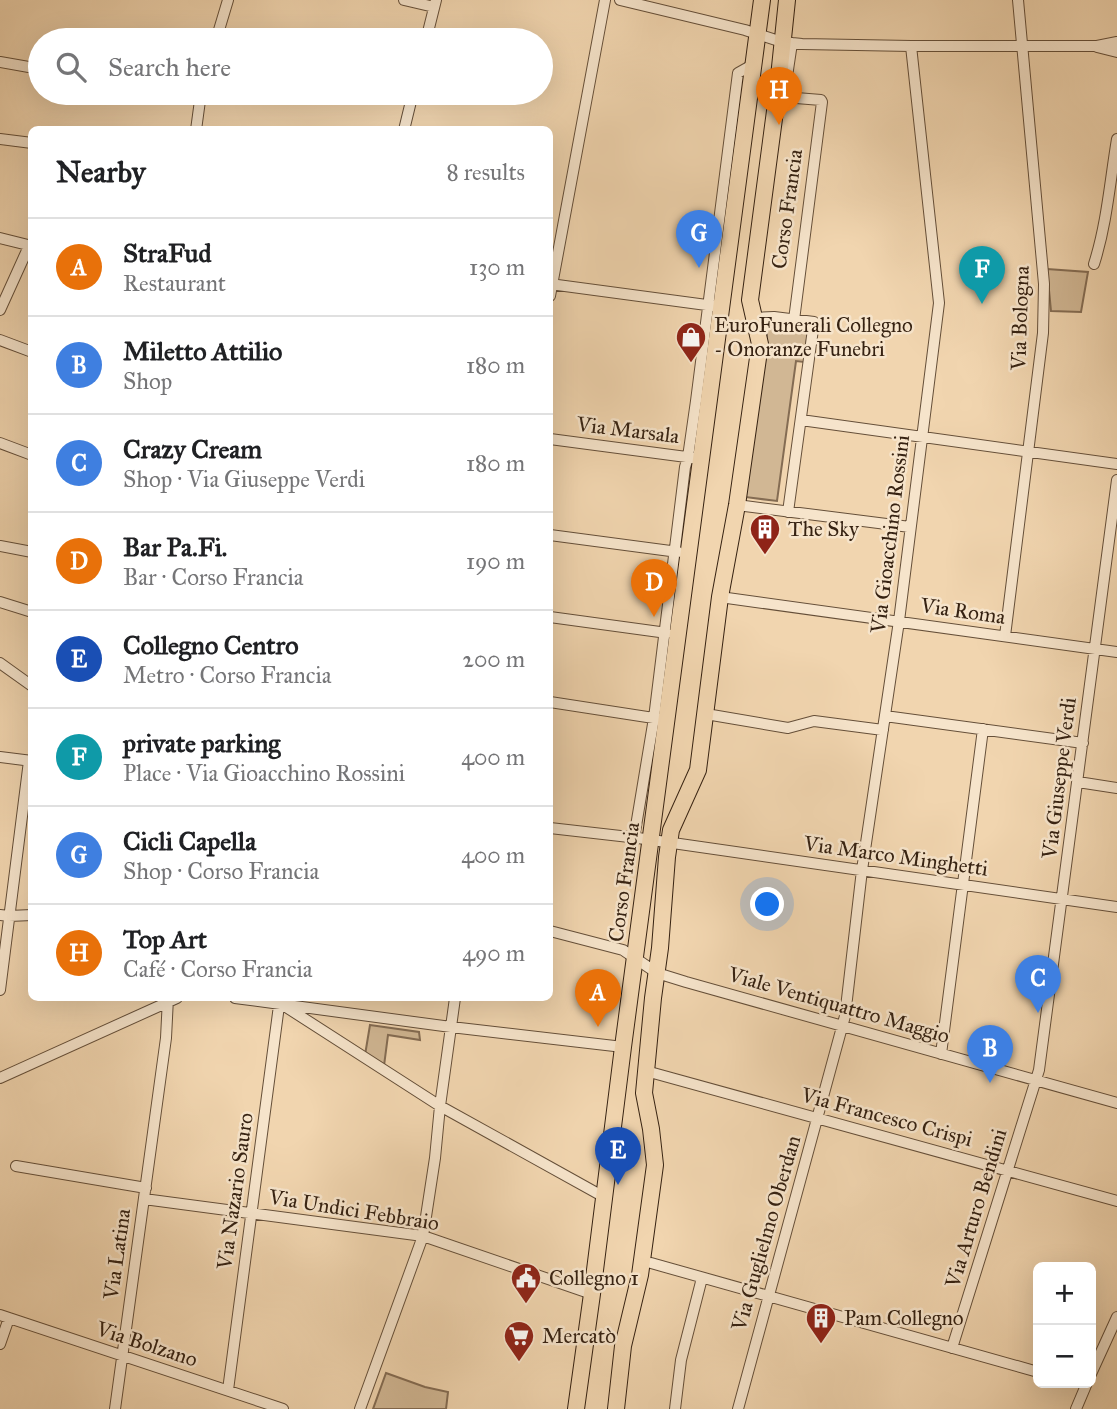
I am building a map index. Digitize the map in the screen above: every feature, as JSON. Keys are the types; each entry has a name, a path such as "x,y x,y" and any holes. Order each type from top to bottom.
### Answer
{"main road":[{"name":"Corso Francia","path":"576,1409 651,840 660,719 681,552 762,0"},
{"name":"Corso Francia","path":"616,1409 624,1346 640,1275 655,1165 644,1093 669,843 671,830 698,770 720,597 737,505 760,344 750,300 787,42 787,0"}],"street":[{"path":"220,28 228,0"},
{"path":"404,0 435,4 429,28"},
{"path":"553,269 605,0"},
{"path":"620,0 787,42 1023,47 1097,46 1117,42"},
{"name":"Via Bologna","path":"1005,636 1043,333 1044,284 1018,0"},
{"name":"Via Gioacchino Rossini","path":"843,1026 880,730 885,716 899,621 939,303 911,46"},
{"path":"1097,46 1117,52"},
{"path":"0,62 28,67"},
{"name":"Corso Francia","path":"780,97 822,102 794,320"},
{"path":"197,126 200,105"},
{"path":"405,126 410,105"},
{"path":"0,139 28,142"},
{"path":"1094,264 1105,218 1117,139"},
{"path":"0,238 28,245"},
{"path":"0,310 28,250"},
{"path":"553,284 715,306"},
{"path":"754,318 774,317 814,323 788,512"},
{"path":"0,340 28,350"},
{"path":"800,420 1117,464"},
{"name":"Via Marsala","path":"553,439 695,458"},
{"path":"0,443 28,454"},
{"name":"Via Giuseppe Verdi","path":"1037,1080 1117,480"},
{"path":"737,505 910,527"},
{"path":"553,535 681,552"},
{"path":"0,546 28,551"},
{"name":"Via Roma","path":"720,597 1117,652"},
{"path":"0,602 28,611"},
{"path":"553,617 671,634"},
{"path":"0,663 28,683"},
{"path":"553,702 660,719"},
{"path":"706,714 788,728 814,721 880,730"},
{"path":"885,716 1083,743"},
{"name":"Corso Francia","path":"634,838 660,719"},
{"path":"941,1054 983,729"},
{"path":"0,757 28,761"},
{"path":"0,990 4,915 28,773"},
{"path":"1078,782 1117,788"},
{"name":"Via Marco Minghetti","path":"553,828 1117,907"},
{"path":"4,915 28,915"},
{"name":"Viale Ventiquattro Maggio","path":"553,932 623,950 657,973 1117,1103"},
{"path":"0,1078 167,1001"},
{"name":"Via Latina","path":"115,1409 171,1001"},
{"name":"Via Nazario Sauro","path":"228,1390 280,1001"},
{"path":"282,1001 440,1106 604,1197"},
{"path":"286,1001 451,1027 623,1047"},
{"path":"360,1409 423,1236 455,1001"},
{"name":"Via Guglielmo Oberdan","path":"738,1409 843,1026"},
{"name":"Via Francesco Crispi","path":"646,1071 1117,1201"},
{"name":"Via Arturo Bendini","path":"952,1348 1037,1080"},
{"name":"Via Latina","path":"16,1166 146,1188"},
{"name":"Via Undici Febbraio","path":"144,1199 423,1236 592,1294"},
{"path":"651,1264 1033,1371"},
{"path":"676,1409 681,1360 702,1278"},
{"path":"0,1344 4,1316"},
{"name":"Via Bolzano","path":"4,1316 283,1409"},
{"path":"1096,1363 1117,1317"},
{"path":"1076,1409 1082,1388"}],"shaded area":[{"path":"1047,269 1088,272 1081,312 1051,311"},
{"path":"768,326 808,331 804,362 796,361 777,501 745,497"},
{"path":"370,1025 419,1032 420,1040 388,1035 384,1066 365,1055"},
{"path":"386,1373 448,1392 446,1409 373,1409"}],"place":[{"name":"Top Art","path":"779,125"},
{"name":"Cicli Capella","path":"699,268"},
{"name":"private parking","path":"982,304"},
{"name":"EuroFunerali Collegno - Onoranze Funebri","path":"691,364"},
{"name":"The Sky","path":"765,556"},
{"name":"Bar Pa.Fi.","path":"654,617"},
{"name":"Crazy Cream","path":"1038,1013"},
{"name":"StraFud","path":"598,1027"},
{"name":"Miletto Attilio","path":"990,1083"},
{"name":"Collegno Centro","path":"618,1185"},
{"name":"Collegno 1","path":"526,1305"},
{"name":"Pam Collegno","path":"821,1345"},
{"name":"Mercatò","path":"519,1363"}]}
